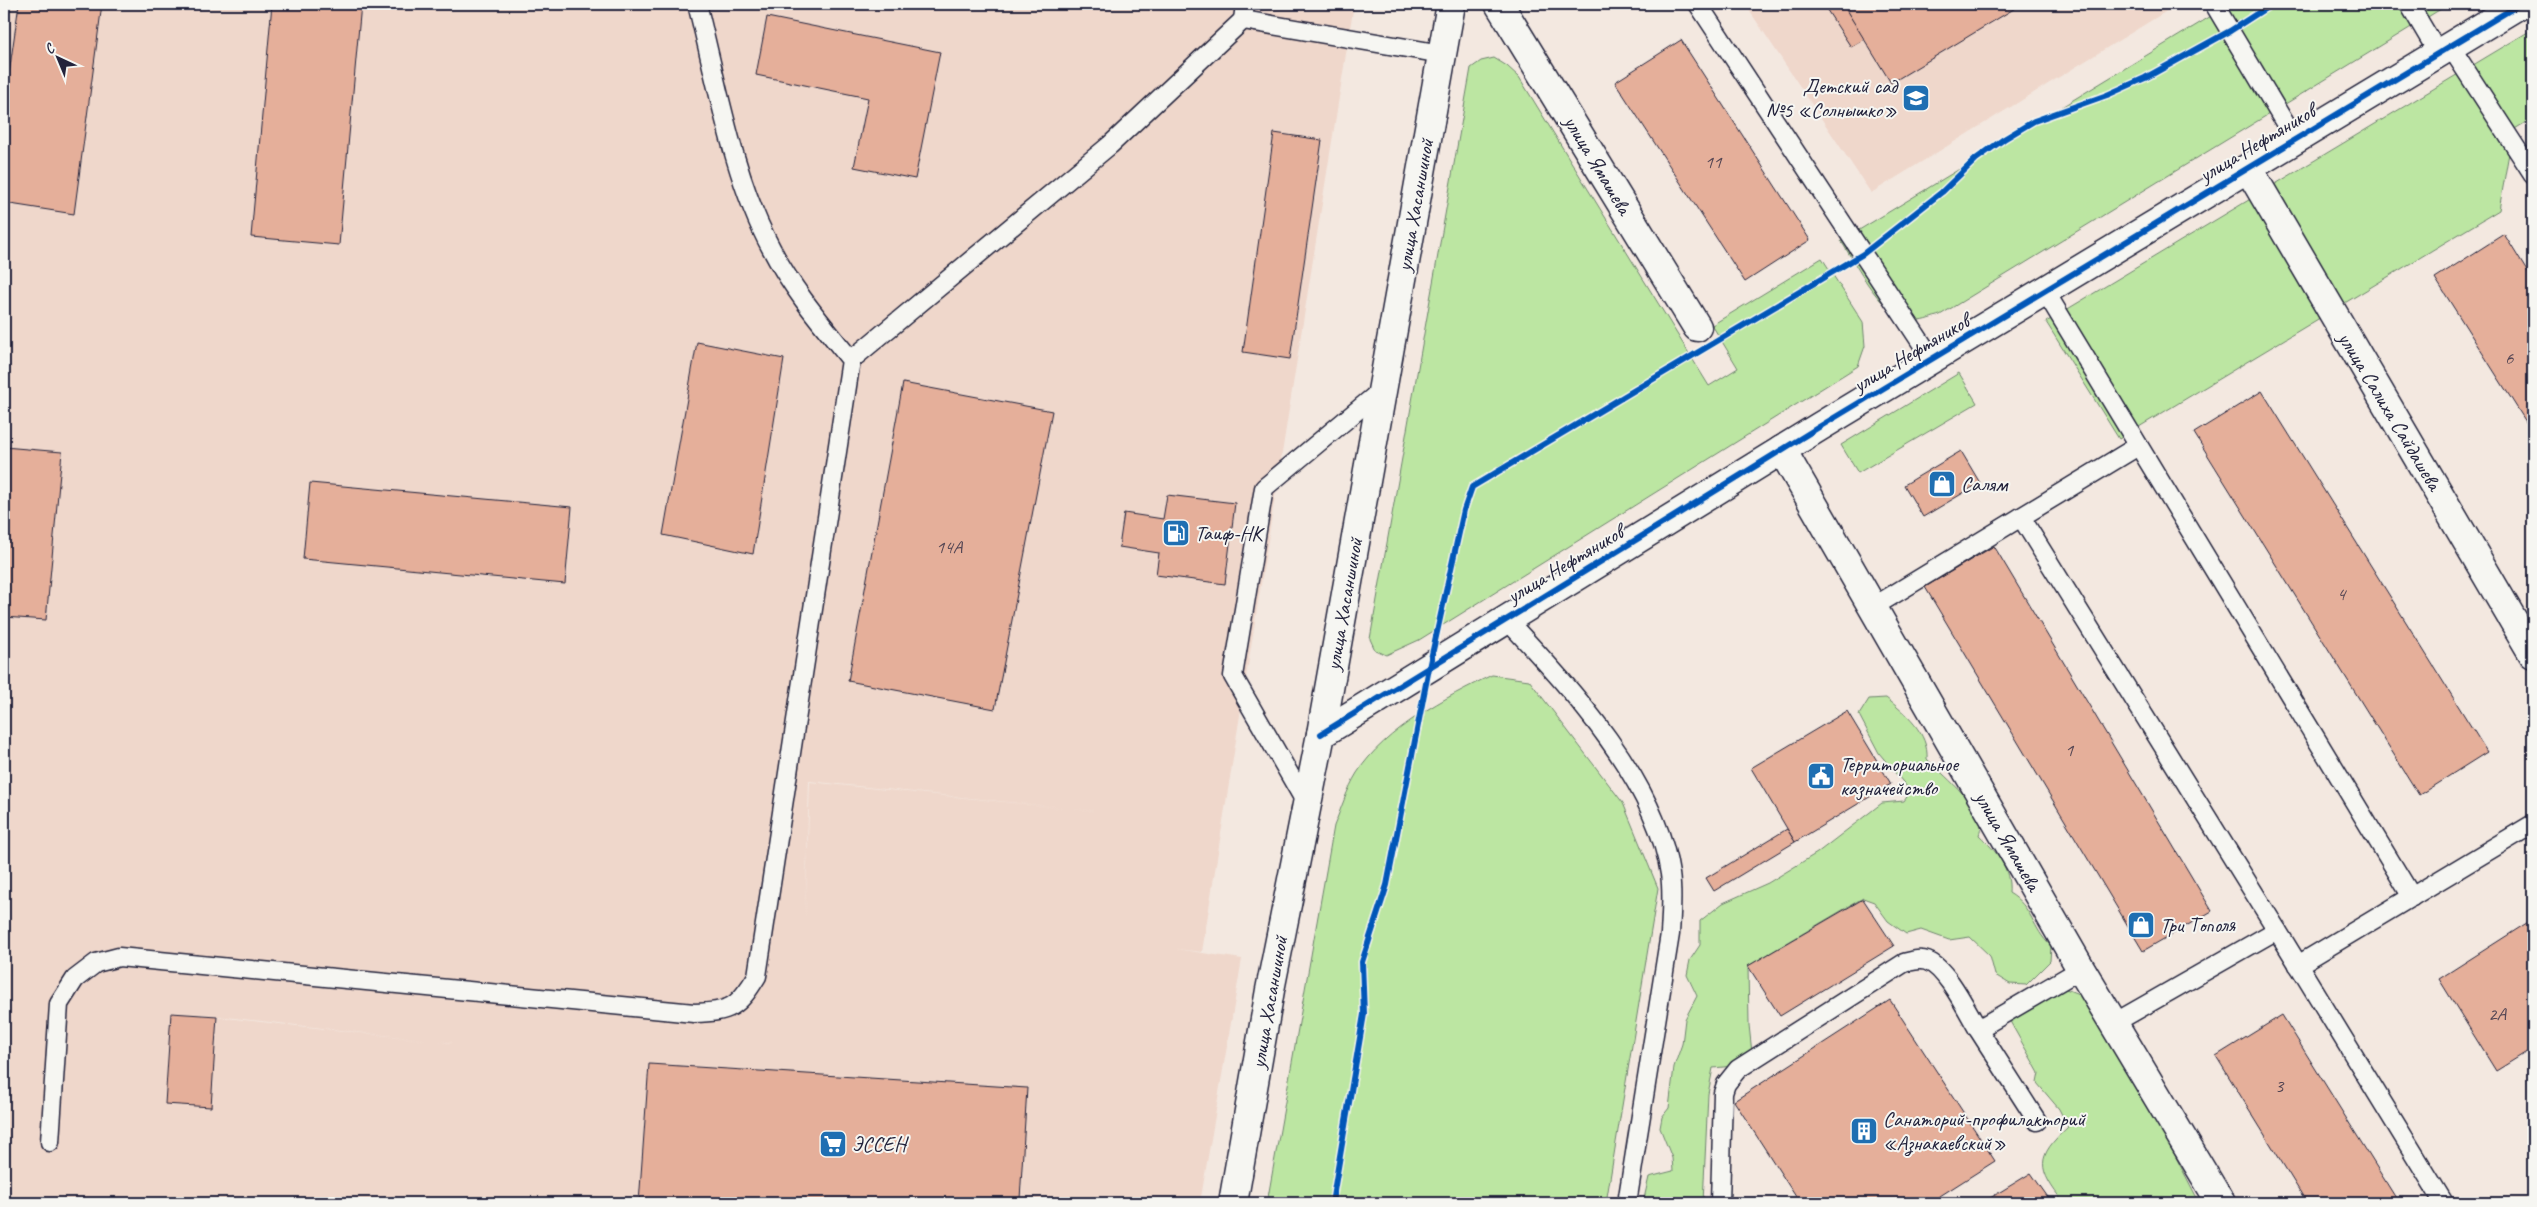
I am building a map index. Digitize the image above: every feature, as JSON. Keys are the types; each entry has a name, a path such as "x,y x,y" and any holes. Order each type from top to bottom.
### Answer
{"street":[{"name":"улица Хасаншиной","path":"1233,1203 1270,990 1321,734 1384,389 1451,4"},
{"name":"улица Ямашева","path":"1499,4 1697,327"},
{"name":"улица Нефтяников","path":"1321,734 1782,450 2520,4"},
{"name":"улица Салиха Сайдашева","path":"2248,168 2533,654"},
{"name":"улица Ямашева","path":"1782,450 2081,968 2221,1203"}],"lane":[{"path":"696,4 744,186 770,248 804,303 851,360"},
{"path":"1698,4 1932,359"},
{"path":"2214,4 2295,140"},
{"path":"2409,4 2533,174"},
{"path":"50,1142 59,1004 75,980 96,963 119,958 694,1013 722,1012 744,998 758,976 851,360 1110,145 1244,12 1442,54"},
{"path":"2045,291 2412,897"},
{"path":"1306,803 1233,676 1264,488 1384,389"},
{"path":"1873,607 2138,446"},
{"path":"2022,517 2444,1203"},
{"path":"1506,619 1583,703 1605,734 1650,811 1665,850 1670,872 1672,893 1670,934 1627,1203"},
{"path":"2298,966 2533,824"},
{"path":"2114,1024 2277,930"},
{"path":"1720,1203 1723,1093 1726,1084 1738,1069 1904,963 1915,960 1925,960 1934,964 1942,972 2036,1121"},
{"path":"1978,1029 2081,968"}],"shaded area":[{"path":"4,4 1354,4 1202,952 1176,949 1242,959 1200,1203 4,1203","holes":["809,781 1063,808 810,782 805,920","199,1014 427,1040 199,1015"]},
{"name":"Детский сад №5 «Солнышко»","path":"1745,4 2178,4 1871,193"}],"green space":[{"path":"2231,4 2449,4 1940,315 1920,321 1904,318 1893,312 1872,290 1841,241"},
{"path":"2533,29 2533,118 2513,130 2499,210 2119,439 2046,322"},
{"path":"1494,58 1519,77 1709,386 1738,368 1712,325 1822,258 1863,322 1865,346 1858,366 1419,640 1386,655 1375,650 1370,639 1471,68 1481,61"},
{"path":"1959,373 1977,403 1858,473 1841,445"},
{"path":"1492,675 1529,680 1623,803 1658,888 1606,1203 1267,1203 1334,826 1347,792 1353,779 1369,757 1400,728 1455,693"},
{"path":"1886,698 1914,724 1924,741 1927,759 1958,789 1978,815 1981,823 1979,835 1997,854 2005,868 2008,876 2009,893 2028,911 2040,933 2051,946 2050,961 2026,985 2010,984 1995,975 1990,956 1970,937 1949,940 1921,930 1906,934 1888,921 1874,902 1863,898 1748,966 1749,1025 1752,1053 1734,1066 1713,1068 1708,1094 1703,1203 1643,1203 1649,1177 1673,1171 1672,1158 1660,1128 1662,1117 1669,1108 1674,1067 1682,1044 1685,1019 1697,996 1687,975 1690,960 1700,945 1700,921 1723,903 1768,883 1817,853 1882,803 1904,801 1909,794 1907,787 1879,753 1859,715 1869,699"},
{"path":"2054,989 2066,989 2081,995 2136,1074 2135,1088 2167,1127 2169,1144 2196,1196 2205,1203 2064,1203 2055,1191 2045,1172 2045,1155 2057,1137 2068,1127 2059,1109 2037,1083 2039,1073 2007,1016"}],"building":[{"path":"19,4 102,4 74,214 4,203 4,108"},
{"path":"272,4 361,4 339,245 251,237"},
{"path":"1823,4 1853,4 1845,8 1865,39 1851,47"},
{"path":"1853,4 2022,4 1891,83 1845,8"},
{"path":"767,17 940,52 915,179 854,167 868,98 756,75"},
{"path":"1681,40 1810,240 1745,282 1615,82"},
{"path":"1274,133 1322,140 1290,359 1243,352"},
{"path":"2504,234 2533,281 2533,433 2435,278"},
{"path":"697,342 784,359 753,554 663,535"},
{"path":"903,383 1052,411 995,709 848,681"},
{"path":"2262,391 2487,752 2419,795 2194,433"},
{"path":"4,447 62,452 46,620 4,617"},
{"name":"Салям","path":"1961,451 1980,483 1923,517 1904,485"},
{"path":"310,483 572,507 565,584 303,559"},
{"name":"Таиф-НК","path":"1167,495 1235,503 1225,584 1156,575 1159,553 1119,547 1124,513 1163,519"},
{"path":"1994,546 2212,911 2143,951 1925,587"},
{"name":"Территориальное казначейство","path":"1847,711 1891,784 1795,842 1751,768"},
{"path":"1787,829 1795,842 1714,891 1706,878"},
{"path":"1863,899 1894,946 1780,1016 1748,966"},
{"path":"2533,919 2533,1048 2496,1071 2439,979"},
{"name":"Санаторий-профилакторий «Азнакаевский»","path":"1890,1000 1995,1161 1929,1203 1800,1203 1734,1101"},
{"path":"171,1013 217,1016 211,1107 165,1104"},
{"path":"2282,1015 2399,1203 2307,1203 2216,1056"},
{"name":"ЭССЕН","path":"649,1064 1027,1088 1020,1199 1046,1201 1046,1203 639,1203"},
{"path":"2031,1173 2052,1203 1982,1203"}],"cycle path":[{"path":"1332,1203 1364,1014 1362,962 1387,885 1429,668 1464,510 1472,487 1863,254 1942,192 1976,159 2004,139 2034,121 2107,95 2145,78 2230,31 2272,4"},
{"path":"1321,734 1819,427 2520,4"}],"place":[{"name":"Детский сад №5 «Солнышко»","path":"1916,98"},
{"name":"Салям","path":"1942,484"},
{"name":"Таиф-НК","path":"1176,533"},
{"name":"Территориальное казначейство","path":"1821,776"},
{"name":"Три Тополя","path":"2141,925"},
{"name":"Санаторий-профилакторий «Азнакаевский»","path":"1864,1131"},
{"name":"ЭССЕН","path":"833,1144"}]}
